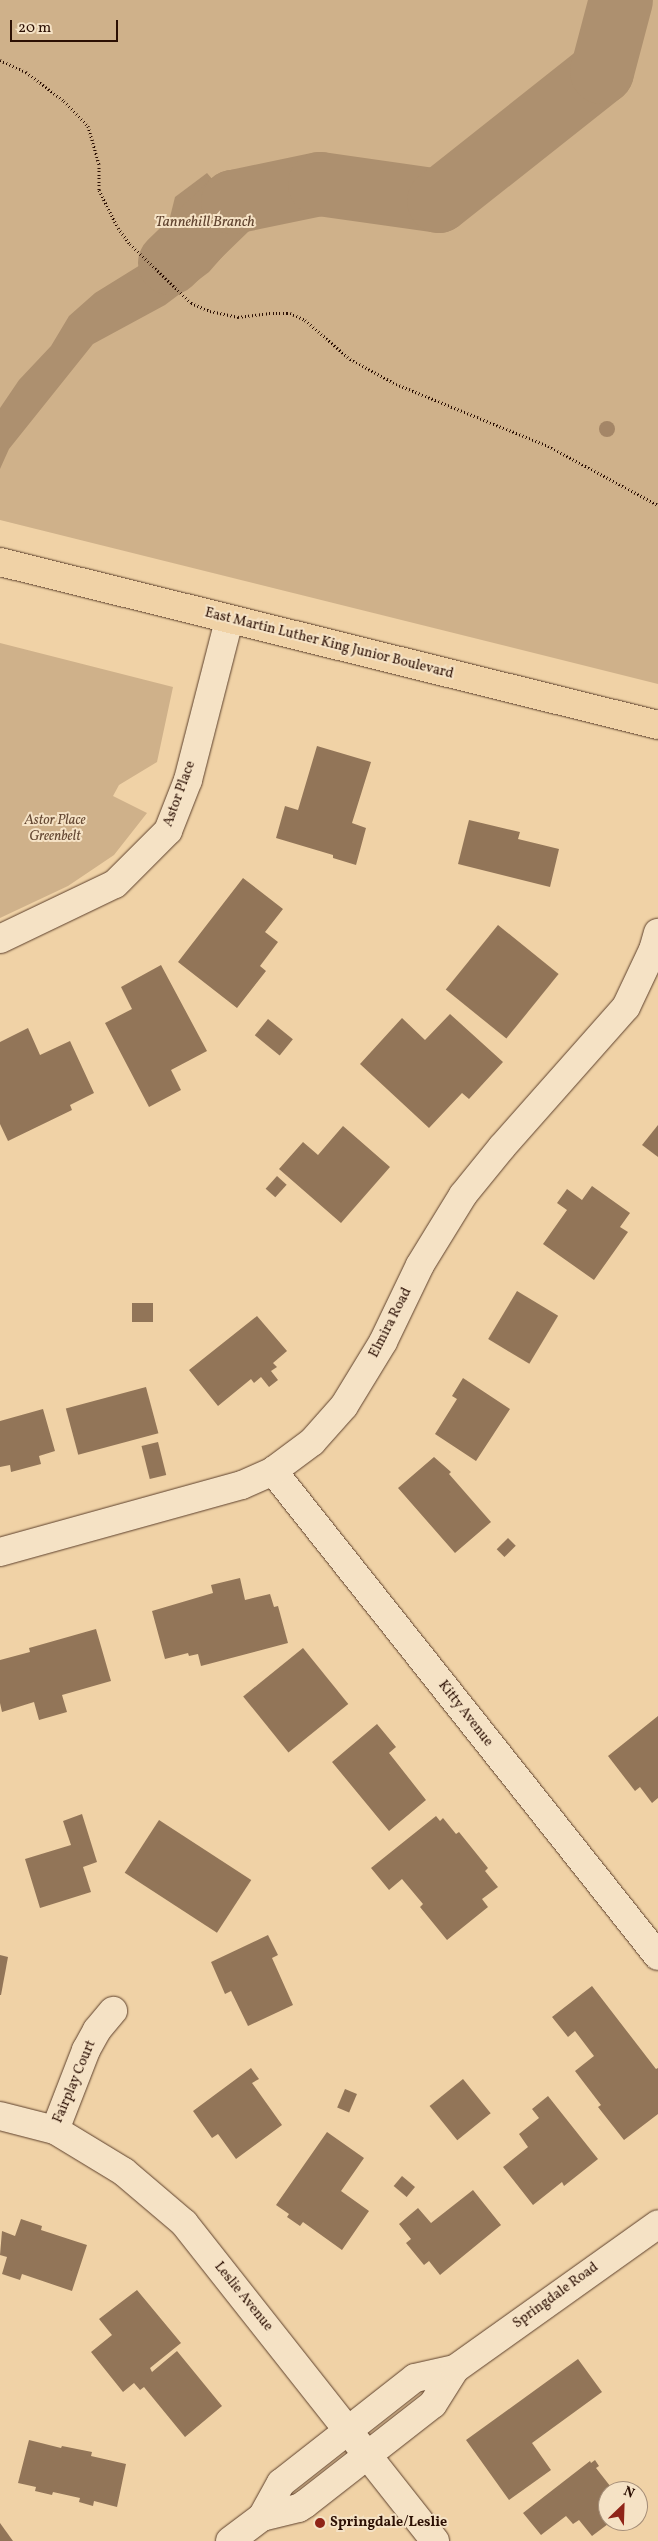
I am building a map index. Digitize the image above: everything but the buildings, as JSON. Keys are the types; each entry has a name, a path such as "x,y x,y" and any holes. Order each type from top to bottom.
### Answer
{"main road":[{"name":"East Martin Luther King Junior Boulevard","path":"0,562 658,725"}],"street":[{"name":"Astor Place","path":"0,939 115,884 168,831 188,780 230,620"},
{"name":"Elmira Road","path":"0,1552 242,1485 273,1471 312,1442 344,1406 383,1342 420,1265 462,1195 626,1007 653,950 658,932"},
{"name":"Kitty Avenue","path":"273,1471 658,1956"},
{"name":"Fairplay Court","path":"55,2130 89,2045 97,2030 113,2011"},
{"name":"Leslie Avenue","path":"0,2116 55,2130 124,2172 184,2223 369,2454 435,2541"},
{"name":"Springdale Road","path":"262,2517 281,2483 415,2378 454,2369 658,2224"},
{"name":"Springdale Road","path":"230,2541 262,2517 299,2508 433,2404 454,2369"}],"path":[{"path":"0,60 26,72 64,101 88,126 98,164 99,190 118,228 130,244 191,302 210,310 238,317 290,313 305,320 350,359 396,384 548,446 658,505"}],"green space":[{"path":"0,0 658,0 658,684 0,520"},
{"name":"Astor Place Greenbelt","path":"0,643 173,687 157,762 119,785 113,796 147,813 114,855 68,886 0,918"}],"water":[{"name":"Tannehill Branch","path":"207,173 251,224 209,272 165,305 93,344 9,449 0,469 0,408 19,380 51,346 69,316 95,293 158,254 165,237 175,197"}],"waterway":[{"name":"Tannehill Branch","path":"170,263 233,202 320,184 439,201 602,72 621,0"}],"place":[{"name":"Springdale/Leslie","path":"320,2523"}]}
